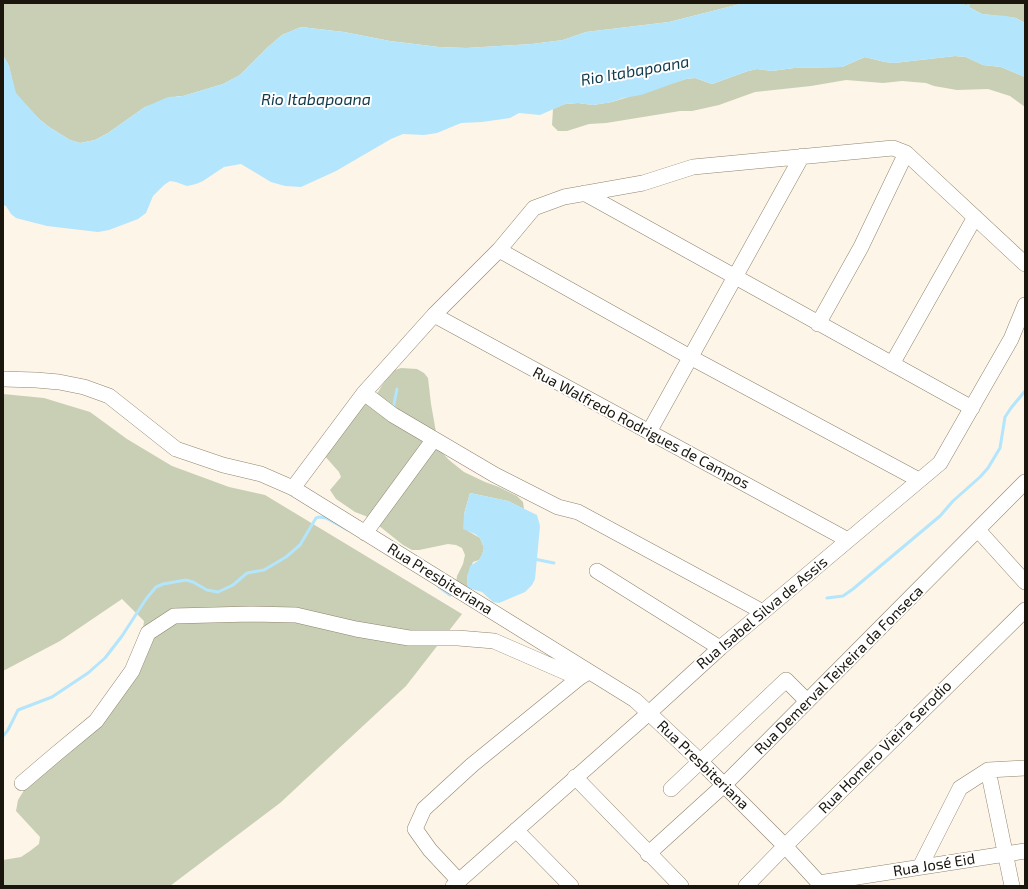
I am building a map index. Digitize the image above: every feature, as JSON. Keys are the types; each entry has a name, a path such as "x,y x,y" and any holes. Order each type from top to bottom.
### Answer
{"street":[{"path":"293,488 364,393 434,315 499,250 534,208 564,197 643,183 693,167 893,148 906,153 1025,264"},
{"path":"818,324 860,247 906,153"},
{"path":"649,432 802,156"},
{"path":"584,193 972,408"},
{"path":"892,364 975,217"},
{"path":"499,250 690,357 919,480"},
{"name":"Rua Isabel Silva de Assis","path":"456,884 720,648 940,463 1011,339 1025,305"},
{"name":"Rua Walfredo Rodrigues de Campos","path":"434,315 848,540"},
{"name":"Rua Presbiteriana","path":"3,379 36,380 84,387 109,396 176,449 223,465 261,474 293,488 584,675 635,700 700,761 785,846 820,885"},
{"path":"364,393 393,416 495,475 558,508 578,512 762,612"},
{"path":"365,533 434,440"},
{"name":"Rua Demerval Teixeira da Fonseca","path":"648,854 724,785 1025,482"},
{"path":"978,530 1025,582"},
{"path":"597,571 720,648"},
{"name":"Rua Homero Vieira Serodio","path":"746,886 1025,610"},
{"path":"22,784 96,721 132,671 148,633 174,616 251,614 296,615 356,629 409,638 458,638 494,641 584,675"},
{"path":"456,884 415,829 424,809 472,766 584,675"},
{"path":"671,789 786,680 807,701"},
{"path":"920,867 960,788 988,770 1025,768"},
{"path":"988,770 1012,886"},
{"path":"575,777 648,854 681,886"},
{"path":"516,830 564,884"},
{"name":"Rua José Eid","path":"820,885 920,867 1025,851"}],"green space":[{"path":"3,3 744,3 669,22 586,32 563,40 532,44 466,48 439,47 390,41 344,32 301,27 282,35 240,75 223,84 183,96 178,96 145,107 108,133 95,140 80,143 70,140 49,127 39,119 15,93 9,66 3,55"},
{"path":"961,3 1025,3 1025,23 1016,18 982,14"},
{"path":"955,56 966,57 983,65 1001,67 1025,77 1025,107 1010,96 988,89 957,90 926,83 902,81 883,83 846,80 811,86 755,92 719,105 692,111 680,111 606,123 589,124 567,131 558,131 552,125 553,109 565,104 578,103 593,105 612,102 686,79 695,78 712,84 757,69 772,71 794,68 842,67 865,57 894,63"},
{"path":"401,368 417,369 424,373 428,378 439,449 449,460 464,472 517,496 523,502 524,509 508,501 470,493 464,514 468,531 480,538 484,548 479,560 473,562 467,577 468,588 456,583 465,555 462,548 456,545 448,544 412,550 403,545 368,517 355,512 336,499 330,490 341,477 339,472 323,454 335,432 376,395 395,370"},
{"path":"3,394 44,398 90,412 127,439 172,466 229,487 265,495 462,614 406,686 280,803 170,886 3,886 3,860 21,857 39,844 40,837 16,811 18,800 26,787 91,723 140,651 144,621 122,599 60,641 3,671"}],"water":[{"name":"Rio Itabapoana","path":"744,3 961,3 982,14 1016,18 1025,23 1025,77 1001,67 983,65 966,57 955,56 894,63 865,57 842,67 794,68 772,71 757,69 712,84 695,78 686,79 641,95 623,98 612,102 593,105 578,103 565,104 540,115 519,113 510,118 461,123 437,133 424,135 403,134 391,139 336,171 301,187 285,186 271,182 241,164 224,167 196,184 187,186 170,181 153,196 146,213 138,219 109,230 98,232 47,226 16,218 11,214 6,206 3,205 3,55 9,66 16,93 39,119 49,127 70,140 80,143 95,140 108,133 145,107 168,97 183,96 223,84 240,75 282,35 301,27 344,32 390,41 439,47 466,48 532,44 563,40 586,32 669,22"},
{"path":"470,493 508,501 537,515 540,526 535,579 532,585 525,592 499,603 493,602 482,592 468,588 467,577 470,566 479,560 484,548 480,538 463,529 464,514"}],"waterway":[{"path":"968,3 969,11"},
{"path":"393,409 397,389"},
{"path":"827,598 843,596 853,589 940,516 953,501 980,477 988,468 1000,448 1005,417 1025,391"},
{"path":"3,736 8,730 18,710 52,697 88,673 105,658 156,587 163,584 186,580 193,582 207,590 218,592 233,585 247,573 264,570 286,557 300,545 316,518 326,518 348,530"},
{"path":"534,559 554,563"},
{"path":"439,587 450,595"}]}
